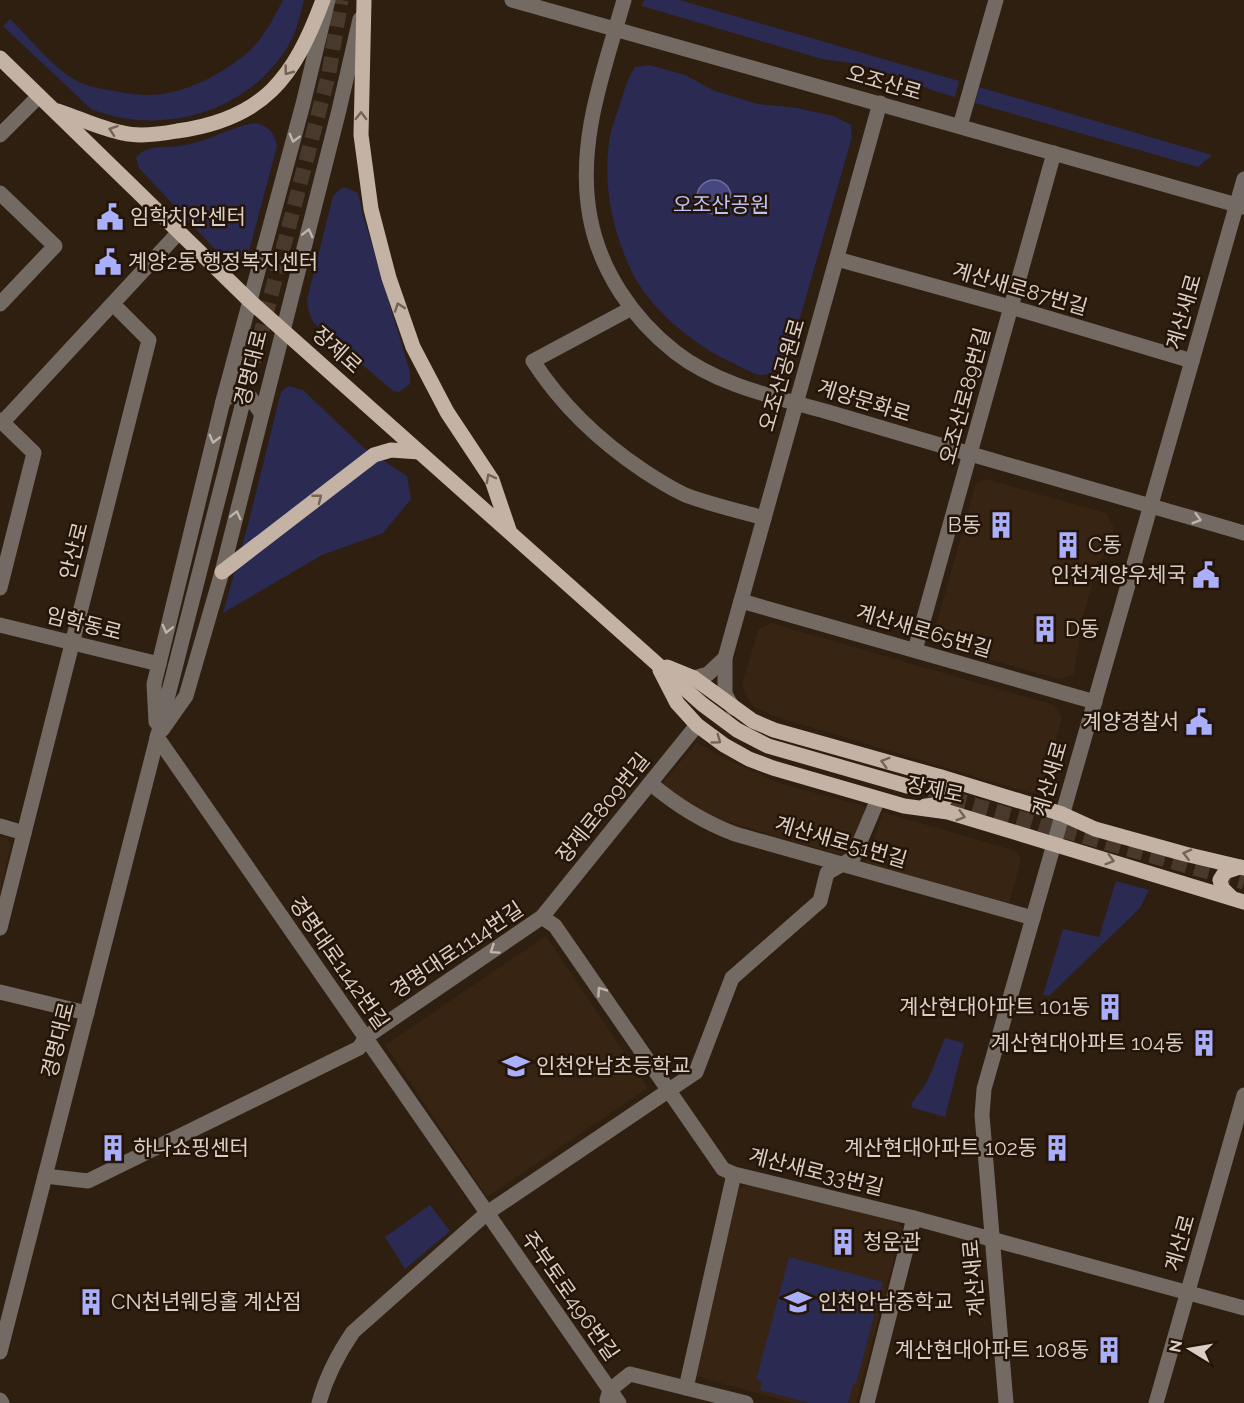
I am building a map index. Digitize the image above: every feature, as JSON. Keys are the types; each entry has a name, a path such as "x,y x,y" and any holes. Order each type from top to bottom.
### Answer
{"main road":[{"path":"53,110 124,134 166,133 198,128 244,112 259,102 280,82 299,56 323,0"},
{"path":"363,0 361,135 371,208 389,278 412,347 447,412 492,480 510,533"},
{"name":"장제로","path":"0,58 250,301 702,704 737,730 768,746 907,786"},
{"path":"222,572 374,455 391,450 419,452"},
{"name":"장제로","path":"656,662 694,678 733,708 753,721 774,730 1062,814 1095,829 1242,867"},
{"name":"장제로","path":"656,662 677,703 697,725 748,759 878,799 948,813 1238,900"},
{"path":"904,806 940,805 945,801 946,785 940,777"},
{"path":"1238,900 1222,888 1220,880 1225,872 1242,867"}],"street":[{"name":"경명대로","path":"157,737 154,684 223,401 303,104 328,0"},
{"name":"경명대로","path":"157,737 186,696 222,572 339,110 363,0"},
{"name":"오조산로","path":"512,0 1240,206"},
{"name":"계양문화로","path":"624,0 587,141 586,181 590,219 601,254 630,309 668,346 696,366 735,385 970,456 1244,533"},
{"path":"960,126 996,0"},
{"path":"0,135 39,96"},
{"name":"오조산공원로","path":"733,708 725,694 725,658 880,103"},
{"name":"오조산로89번길","path":"915,650 1054,153"},
{"name":"계산새로","path":"1006,1403 982,1114 984,1089 1192,361 1240,206 1244,179"},
{"path":"0,193 56,246 0,304"},
{"path":"0,585 34,453 1,421 179,232"},
{"name":"계산새로87번길","path":"837,259 1192,361"},
{"name":"안산로","path":"0,928 149,340 113,303"},
{"path":"630,309 533,361 572,413 614,451 687,496 764,518"},
{"path":"223,401 232,394 240,394 250,397 261,412"},
{"name":"경명대로","path":"0,1352 242,406"},
{"name":"계산새로65번길","path":"741,601 1095,702"},
{"name":"임학동로","path":"0,625 159,664"},
{"path":"694,678 708,674 725,658"},
{"name":"장제로809번길","path":"542,917 697,725"},
{"name":"경명대로1142번길","path":"157,737 487,1213"},
{"name":"계산새로51번길","path":"650,783 690,814 735,834 1032,918"},
{"path":"319,1403 339,1353 353,1332 487,1213 696,1072 732,978 820,901 827,873 853,858 878,799"},
{"path":"0,826 24,832"},
{"name":"경명대로1114번길","path":"45,1176 88,1181 359,1048 366,1038 542,917"},
{"name":"계산새로33번길","path":"542,917 555,926 723,1169 734,1174 914,1218 1244,1308"},
{"path":"0,992 87,1013"},
{"name":"계산로","path":"1156,1403 1244,1095"},
{"path":"686,1388 734,1174"},
{"name":"주부토로496번길","path":"487,1213 612,1399"},
{"path":"867,1403 914,1218"},
{"path":"612,1399 630,1374 746,1403"}],"shaded area":[{"path":"714,180 726,185 731,197 726,209 714,214 702,209 697,197 702,185"},
{"path":"985,479 1106,513 1114,528 1108,548 1097,566 1082,621 1073,675 1059,679 941,646 934,633 976,483"},
{"path":"771,623 1054,705 1062,717 1044,786 1033,793 1020,790 777,717 754,707 742,685 758,630"},
{"path":"697,742 721,757 782,784 864,806 865,811 848,851 840,855 712,817 661,785"},
{"path":"883,812 1016,851 1021,860 1009,903 865,864"},
{"path":"0,836 7,838 11,846 0,890"},
{"name":"인천안남초등학교","path":"546,936 648,1088 487,1197 385,1045"},
{"name":"인천안남중학교","path":"748,1185 897,1220 902,1228 856,1403 793,1403 696,1376 739,1188"}],"green space":[{"path":"283,0 304,0 290,43 270,70 249,89 225,103 200,113 173,119 145,120 118,117 91,109 3,26 10,19 51,61 81,83 96,88 155,95 196,84 238,60 263,35"},
{"path":"644,0 680,0 959,81 955,97 858,64 822,59 642,6"},
{"name":"오조산공원","path":"649,65 685,75 715,91 758,104 797,108 834,116 851,125 852,137 789,356 769,373 755,374 724,359 678,328 652,302 642,288 633,274 619,241 608,189 610,136 625,88 635,67"},
{"path":"979,87 1212,155 1198,167 975,103"},
{"path":"255,123 270,130 277,146 248,255 225,260 139,168 136,158 145,150 189,144"},
{"path":"345,187 358,193 410,372 410,384 399,392 393,391 313,322 309,312 307,300 333,196"},
{"path":"288,386 303,390 364,448 407,476 411,499 383,533 322,555 223,613 281,392"},
{"path":"1116,881 1149,890 1140,908 1049,996 1043,995 1063,929 1099,937"},
{"path":"945,1038 964,1043 945,1117 913,1108 911,1104 927,1082"},
{"path":"430,1205 450,1231 405,1269 385,1237"},
{"path":"789,1257 883,1282 856,1384 853,1384 848,1403 809,1403 760,1390 762,1382 756,1380"}],"tunnel":[{"path":"242,406 329,73 341,0"},
{"path":"907,786 1244,882"}],"place":[{"name":"임학치안센터","path":"110,217"},
{"name":"계양2동 행정복지센터","path":"108,262"},
{"name":"B동","path":"1001,525"},
{"name":"C동","path":"1068,545"},
{"name":"인천계양우체국","path":"1206,575"},
{"name":"D동","path":"1045,629"},
{"name":"계양경찰서","path":"1199,722"},
{"name":"계산현대아파트 101동","path":"1110,1007"},
{"name":"계산현대아파트 104동","path":"1204,1043"},
{"name":"인천안남초등학교","path":"516,1066"},
{"name":"하나쇼핑센터","path":"113,1148"},
{"name":"계산현대아파트 102동","path":"1057,1148"},
{"name":"청운관","path":"843,1242"},
{"name":"CN천년웨딩홀 계산점","path":"91,1302"},
{"name":"인천안남중학교","path":"798,1302"},
{"name":"계산현대아파트 108동","path":"1109,1350"}]}
